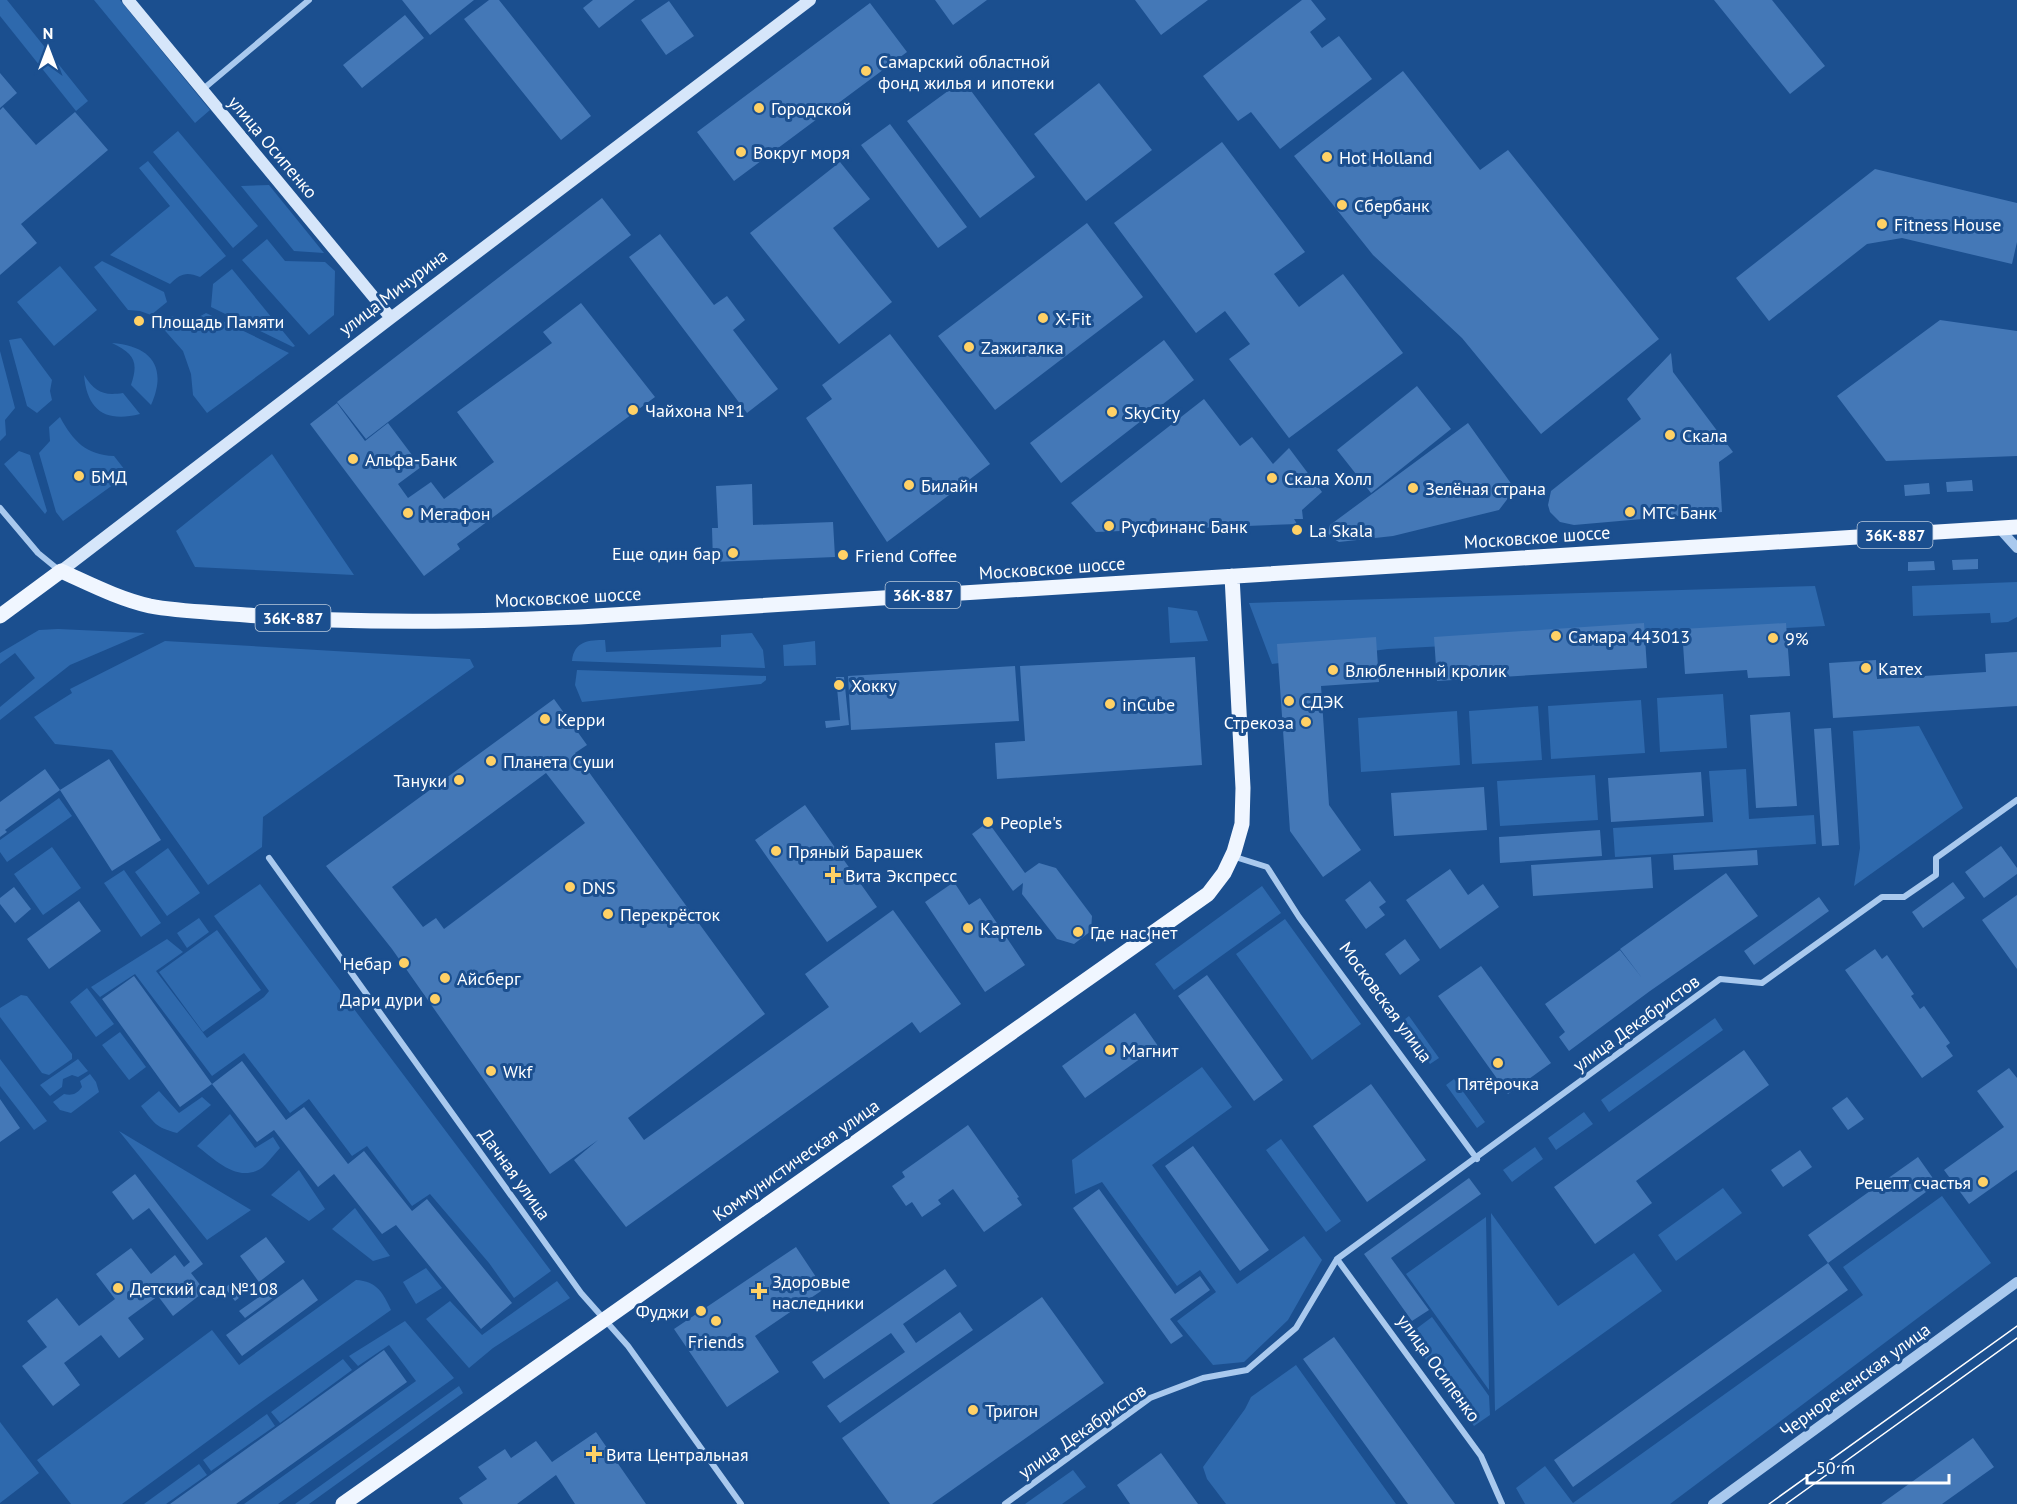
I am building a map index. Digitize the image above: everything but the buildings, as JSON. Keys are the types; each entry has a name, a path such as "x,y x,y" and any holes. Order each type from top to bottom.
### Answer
{"main road":[{"name":"улица Осипенко","path":"128,0 391,318"},
{"name":"улица Мичурина","path":"0,616 810,0"},
{"name":"Московское шоссе","path":"61,571 116,596 150,606 291,618 413,621 580,617 2017,527"},
{"name":"Коммунистическая улица","path":"343,1504 1208,894 1224,873 1242,824 1243,788 1232,576"}],"street":[{"path":"202,90 309,0"},
{"path":"0,508 38,553 61,571"},
{"path":"1998,528 2017,548"},
{"name":"улица Декабристов","path":"1477,1159 1720,979 1761,983 1882,897 1904,897 1936,875 1936,858 2017,801"},
{"name":"Московская улица","path":"1232,856 1267,867 1299,917 1477,1159"},
{"name":"Дачная улица","path":"269,858 574,1283 628,1346 741,1504"},
{"path":"1337,1259 1477,1159"},
{"name":"улица Декабристов","path":"1005,1504 1150,1398 1203,1378 1247,1370 1296,1328 1337,1259"},
{"name":"улица Осипенко","path":"1337,1259 1481,1456 1502,1504"},
{"name":"Чернореченская улица","path":"1713,1504 2017,1282"}],"shaded area":[{"path":"0,0 7,0 88,101 76,111 0,16"},
{"path":"94,0 120,0 210,110 195,123"},
{"path":"178,131 258,226 233,248 153,152"},
{"path":"148,161 226,256 200,277 184,274 170,284 110,255 170,206 139,168"},
{"path":"269,185 324,253 294,251 241,186"},
{"path":"267,239 285,261 325,262 335,271 334,315 309,335 242,260"},
{"path":"102,261 164,292 167,302 151,315 128,310 94,267"},
{"path":"60,266 97,310 54,346 17,302"},
{"path":"232,269 295,346 211,307 213,284"},
{"path":"206,313 289,353 207,413 193,395 191,374 183,351 160,325 171,316 190,322"},
{"path":"21,338 52,380 50,391 52,400 37,413 27,406 9,340"},
{"path":"112,343 137,349 152,361 158,380 151,405 131,385 134,370 133,359"},
{"path":"0,351 15,408 5,420 6,435 0,441"},
{"path":"84,375 100,392 123,393 140,414 117,417 100,411 89,397"},
{"path":"60,417 75,440 88,450 114,456 128,474 63,521 56,512 39,453 50,441 49,427"},
{"path":"19,451 30,455 47,511 45,514 4,464"},
{"path":"272,454 354,575 195,567 176,531"},
{"path":"2017,582 2017,617 2008,622 1991,623 1990,613 1913,616 1912,586"},
{"path":"1815,586 1825,626 1388,649 1272,664 1249,603"},
{"path":"1168,607 1197,611 1208,641 1170,643"},
{"path":"39,630 145,633 70,665 0,720 0,707 35,678 15,653 0,664 0,653"},
{"path":"752,633 763,650 765,668 572,661 573,654 579,646 593,640 605,640 606,652 721,647 721,635"},
{"path":"165,641 470,659 474,667 263,817 262,847 208,885 112,750 55,744 34,717 72,693 70,689"},
{"path":"815,641 816,665 784,666 783,645"},
{"path":"577,670 766,676 766,680 761,684 582,702 575,685"},
{"path":"1723,694 1727,748 1660,752 1657,698"},
{"path":"1641,700 1645,753 1551,759 1548,706"},
{"path":"1538,706 1542,760 1472,764 1469,711"},
{"path":"1457,711 1460,765 1361,772 1358,718"},
{"path":"1919,726 1963,808 1854,886 1860,848 1853,731"},
{"path":"1746,769 1749,819 1814,815 1816,844 1615,857 1613,828 1713,822 1709,771"},
{"path":"1595,775 1598,820 1500,826 1497,781"},
{"path":"59,798 72,816 7,862 0,852 0,840"},
{"path":"52,847 81,888 43,915 14,874"},
{"path":"168,848 200,893 167,916 135,872"},
{"path":"124,870 161,923 141,937 104,883"},
{"path":"260,884 551,1271 514,1298 489,1263 430,1194 412,1206 367,1146 352,1156 309,1099 290,1113 244,1053 212,1076 135,974 100,997 91,987 167,939 183,952 156,971 207,1038 269,991 214,916"},
{"path":"1262,886 1281,913 1174,990 1155,964"},
{"path":"199,918 209,932 187,948 177,933"},
{"path":"1285,919 1361,1024 1312,1060 1236,954"},
{"path":"217,930 261,990 203,1032 159,972"},
{"path":"87,988 114,1024 96,1037 70,1002"},
{"path":"21,995 27,996 72,1054 72,1059 49,1075 42,1073 0,1017 0,1008"},
{"path":"1409,1016 1439,1058 1430,1064 1400,1023"},
{"path":"1715,1018 1723,1030 1609,1112 1601,1100"},
{"path":"120,1032 146,1067 129,1080 102,1045"},
{"path":"0,1059 47,1121 34,1130 0,1086"},
{"path":"78,1059 88,1071 78,1077 72,1075 63,1079 62,1087 50,1096 40,1085"},
{"path":"1202,1067 1232,1107 1152,1165 1237,1284 1304,1236 1322,1260 1288,1320 1244,1362 1213,1365 1177,1321 1216,1292 1200,1270 1177,1286 1102,1182 1075,1194 1072,1160"},
{"path":"90,1074 99,1092 71,1113 60,1110 53,1102 64,1094 72,1095 78,1091 82,1087 80,1081"},
{"path":"1454,1079 1485,1122 1477,1128 1446,1085"},
{"path":"159,1091 179,1113 202,1097 211,1105 177,1133 156,1124 141,1106"},
{"path":"1584,1112 1593,1124 1556,1150 1548,1138"},
{"path":"230,1114 255,1148 273,1137 280,1148 266,1164 256,1171 240,1173 232,1170 217,1162 197,1146"},
{"path":"119,1131 251,1210 207,1240"},
{"path":"1281,1139 1341,1221 1326,1232 1266,1150"},
{"path":"1535,1147 1543,1159 1512,1182 1503,1170"},
{"path":"299,1170 325,1209 309,1221 271,1195"},
{"path":"1723,1188 1742,1213 1676,1261 1658,1235"},
{"path":"1942,1196 1991,1263 1670,1504 1525,1504 1516,1488 1545,1466 1573,1503 1863,1295 1843,1267"},
{"path":"355,1208 390,1256 373,1261 332,1229"},
{"path":"1491,1213 1558,1306 1634,1253 1662,1291 1495,1411"},
{"path":"1486,1217 1489,1390 1406,1274"},
{"path":"426,1268 442,1288 416,1304 403,1282"},
{"path":"356,1280 374,1285 391,1310 122,1504 71,1504 37,1460 212,1330 239,1365"},
{"path":"557,1281 570,1298 493,1348 469,1368 426,1319 450,1301 482,1335"},
{"path":"1432,1317 1489,1396 1490,1415 1474,1426 1408,1335"},
{"path":"405,1321 454,1378 278,1504 244,1504 416,1381 389,1345 358,1366 349,1356"},
{"path":"343,1359 352,1370 280,1423 271,1412"},
{"path":"1296,1365 1396,1504 1226,1504 1207,1479 1203,1467 1245,1409 1251,1397"},
{"path":"459,1386 463,1393 309,1504 295,1504"},
{"path":"267,1414 275,1426 211,1471 203,1460"},
{"path":"0,1422 39,1473 0,1503"},
{"path":"199,1464 207,1475 166,1504 144,1504"},
{"path":"1073,1470 1086,1487 1062,1504 1025,1504"}],"tram line":[{"path":"1769,1504 2017,1326"},
{"path":"1786,1504 2017,1338"}],"place":[{"name":"Самарский областной фонд жилья и ипотеки","path":"866,71"},
{"name":"Городской","path":"759,108"},
{"name":"Вокруг моря","path":"741,152"},
{"name":"Hot Holland","path":"1327,157"},
{"name":"Сбербанк","path":"1342,205"},
{"name":"Fitness House","path":"1882,224"},
{"name":"X-Fit","path":"1043,318"},
{"name":"Площадь Памяти","path":"139,321"},
{"name":"Zажигалка","path":"969,347"},
{"name":"Чайхона №1","path":"633,410"},
{"name":"SkyCity","path":"1112,412"},
{"name":"Скала","path":"1670,435"},
{"name":"Альфа-Банк","path":"353,459"},
{"name":"БМД","path":"79,476"},
{"name":"Скала Холл","path":"1272,478"},
{"name":"Билайн","path":"909,485"},
{"name":"Зелёная страна","path":"1413,488"},
{"name":"МТС Банк","path":"1630,512"},
{"name":"Мегафон","path":"408,513"},
{"name":"Русфинанс Банк","path":"1109,526"},
{"name":"La Skala","path":"1297,530"},
{"name":"Еще один бар","path":"733,553"},
{"name":"Friend Coffee","path":"843,555"},
{"name":"Самара 443013","path":"1556,636"},
{"name":"9%","path":"1773,638"},
{"name":"Катех","path":"1866,668"},
{"name":"Влюбленный кролик","path":"1333,670"},
{"name":"Хокку","path":"839,685"},
{"name":"СДЭК","path":"1289,701"},
{"name":"inCube","path":"1110,704"},
{"name":"Керри","path":"545,719"},
{"name":"Стрекоза","path":"1306,722"},
{"name":"Планета Суши","path":"491,761"},
{"name":"Тануки","path":"459,780"},
{"name":"People's","path":"988,822"},
{"name":"Пряный Барашек","path":"776,851"},
{"name":"Вита Экспресс","path":"833,875"},
{"name":"DNS","path":"570,887"},
{"name":"Перекрёсток","path":"608,914"},
{"name":"Картель","path":"968,928"},
{"name":"Где нас нет","path":"1078,932"},
{"name":"Небар","path":"404,963"},
{"name":"Айсберг","path":"445,978"},
{"name":"Дари дури","path":"435,999"},
{"name":"Магнит","path":"1110,1050"},
{"name":"Пятёрочка","path":"1498,1063"},
{"name":"Wkf","path":"491,1071"},
{"name":"Рецепт счастья","path":"1983,1182"},
{"name":"Детский сад №108","path":"118,1288"},
{"name":"Здоровые наследники","path":"759,1291"},
{"name":"Фуджи","path":"701,1311"},
{"name":"Friends","path":"716,1321"},
{"name":"Тригон","path":"973,1410"},
{"name":"Вита Центральная","path":"594,1454"}]}
